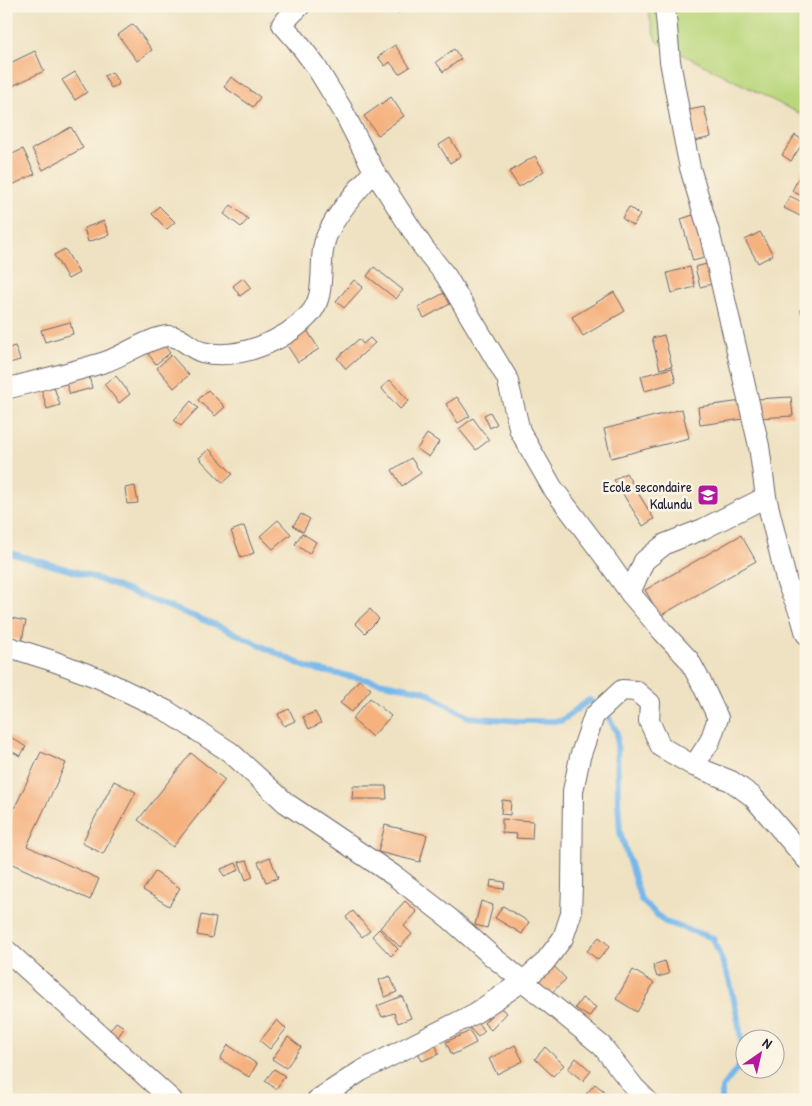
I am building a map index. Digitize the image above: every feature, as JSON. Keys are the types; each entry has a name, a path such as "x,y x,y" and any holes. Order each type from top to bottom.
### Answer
{"street":[{"path":"300,6 282,24 315,65 342,109 374,171 423,247 446,276 507,378 520,431 552,487 630,593 689,660 703,686 718,718 710,741 694,766"},
{"path":"665,6 670,61 690,168 710,235 757,436 766,497 787,584 800,613 806,634"},
{"path":"6,390 107,361 155,339 169,336 179,339 200,352 218,355 258,348 276,340 309,315 318,301 321,261 326,236 342,210 374,171"},
{"path":"630,593 644,561 665,544 703,529 766,497"},
{"path":"6,646 93,676 167,711 230,752 286,803 396,877 523,980 602,1046 634,1087 647,1100"},
{"path":"317,1100 361,1071 474,1014 544,963 563,938 571,914 574,791 580,757 594,716 622,690 636,691 650,702 649,721 661,747 694,766 731,780 752,796 806,858"},
{"path":"6,950 172,1100"}],"green space":[{"path":"647,6 806,6 806,117 656,41"}],"building":[{"path":"377,6 390,6 391,9 382,14"},
{"path":"393,6 408,6 398,13"},
{"path":"133,24 152,50 137,61 118,35"},
{"path":"395,45 410,67 399,74 390,62 385,66 378,57"},
{"path":"454,49 461,59 443,72 436,62"},
{"path":"35,51 44,71 6,89 6,65"},
{"path":"75,72 87,92 75,100 62,80"},
{"path":"112,72 119,84 111,88 104,76"},
{"path":"231,77 260,97 253,107 224,87"},
{"path":"391,97 404,116 378,135 364,116"},
{"path":"704,107 711,137 691,142 684,111"},
{"path":"71,127 83,148 43,170 32,149"},
{"path":"795,135 804,141 791,161 782,155"},
{"path":"450,138 461,156 450,163 439,145"},
{"path":"23,149 35,174 6,188 6,157"},
{"path":"535,156 544,171 519,187 509,172"},
{"path":"803,168 806,169 806,183 800,195 792,191"},
{"path":"790,196 806,204 806,219 784,208"},
{"path":"231,205 248,219 241,227 224,214"},
{"path":"159,206 175,222 167,229 152,214"},
{"path":"629,207 640,215 633,226 622,218"},
{"path":"696,214 708,257 693,261 681,219"},
{"path":"104,221 109,235 88,242 84,228"},
{"path":"760,232 773,255 758,263 745,240"},
{"path":"65,249 79,273 68,279 54,255"},
{"path":"707,264 712,284 700,287 695,267"},
{"path":"374,267 403,290 396,299 367,276"},
{"path":"690,267 695,287 672,293 667,273"},
{"path":"243,278 251,288 240,296 233,286"},
{"path":"354,280 363,287 344,308 336,301"},
{"path":"614,292 625,311 583,336 572,317"},
{"path":"444,293 450,304 424,318 418,307"},
{"path":"806,307 806,325 805,325 800,309"},
{"path":"70,322 73,334 45,342 41,330"},
{"path":"303,324 319,349 298,362 282,338"},
{"path":"664,335 672,366 660,369 652,338"},
{"path":"370,338 375,343 346,369 337,358 359,339 363,344"},
{"path":"162,342 170,353 156,364 148,354"},
{"path":"15,346 20,360 6,364 6,349"},
{"path":"171,355 189,375 174,388 157,368"},
{"path":"672,368 676,382 645,391 641,376"},
{"path":"89,376 92,388 70,394 66,383"},
{"path":"116,376 130,394 119,403 104,384"},
{"path":"390,380 409,401 400,409 381,388"},
{"path":"52,381 60,405 47,409 40,385"},
{"path":"208,390 225,407 215,416 198,400"},
{"path":"457,397 470,416 458,423 446,404"},
{"path":"791,397 793,416 757,418 756,399"},
{"path":"191,401 198,408 181,426 174,420"},
{"path":"742,401 744,419 700,425 698,407"},
{"path":"682,409 689,438 611,458 604,429"},
{"path":"490,412 497,424 490,428 484,415"},
{"path":"473,418 489,440 476,450 459,429"},
{"path":"427,434 439,442 429,457 417,449"},
{"path":"209,449 233,474 223,483 199,458"},
{"path":"411,458 421,473 402,486 392,470"},
{"path":"626,473 654,519 643,526 614,480"},
{"path":"135,486 138,503 127,504 125,488"},
{"path":"301,514 310,519 303,532 293,526"},
{"path":"278,520 291,534 273,549 260,536"},
{"path":"244,526 254,553 241,558 231,531"},
{"path":"302,533 316,542 309,554 295,544"},
{"path":"741,535 756,561 660,616 645,590"},
{"path":"370,609 379,619 365,633 355,623"},
{"path":"11,618 26,621 22,640 7,638"},
{"path":"359,680 371,689 352,712 340,703"},
{"path":"370,698 391,716 372,737 352,719"},
{"path":"289,709 295,721 284,726 278,714"},
{"path":"315,712 321,723 309,729 303,717"},
{"path":"6,734 26,747 20,756 6,748"},
{"path":"41,752 66,763 27,846 99,879 90,900 6,861 6,826"},
{"path":"191,753 225,780 173,847 138,820"},
{"path":"114,781 136,792 103,854 82,843"},
{"path":"353,786 386,786 387,799 352,799"},
{"path":"502,800 511,801 510,815 501,814"},
{"path":"502,819 533,821 532,839 516,838 517,834 502,833"},
{"path":"385,825 427,835 420,862 378,852"},
{"path":"270,857 278,878 266,882 258,862"},
{"path":"247,860 253,877 246,880 239,862"},
{"path":"236,863 239,870 224,876 221,869"},
{"path":"155,872 180,888 169,906 143,890"},
{"path":"491,880 505,882 504,889 490,887"},
{"path":"405,901 417,912 404,926 412,934 400,947 380,928"},
{"path":"481,901 493,905 487,928 475,925"},
{"path":"503,906 529,922 522,934 495,918"},
{"path":"353,911 370,931 362,937 346,917"},
{"path":"201,915 216,918 212,938 197,935"},
{"path":"379,929 398,949 391,956 372,936"},
{"path":"599,937 610,946 598,960 587,951"},
{"path":"665,961 669,974 657,977 653,965"},
{"path":"553,965 566,979 548,996 535,982"},
{"path":"633,970 654,983 637,1012 616,999"},
{"path":"390,976 397,992 385,997 379,980"},
{"path":"402,996 411,1018 398,1023 394,1013 382,1017 377,1006"},
{"path":"582,998 596,1007 589,1017 575,1008"},
{"path":"499,1007 507,1013 491,1030 484,1023"},
{"path":"473,1018 485,1031 478,1037 466,1024"},
{"path":"277,1020 286,1029 270,1049 260,1041"},
{"path":"116,1022 124,1027 117,1039 108,1033"},
{"path":"470,1031 476,1043 452,1055 446,1042"},
{"path":"288,1037 301,1047 286,1068 272,1059"},
{"path":"228,1045 257,1064 249,1077 220,1059"},
{"path":"515,1045 523,1061 497,1074 489,1059"},
{"path":"436,1046 439,1054 422,1061 418,1052"},
{"path":"545,1047 564,1065 553,1076 535,1059"},
{"path":"576,1058 591,1071 583,1081 568,1069"},
{"path":"274,1069 285,1076 276,1089 265,1081"},
{"path":"595,1084 609,1095 605,1100 581,1100"}],"waterway":[{"path":"6,552 87,575 224,628 308,668 424,691 468,717 519,721 561,721 589,700 603,708 617,732 620,832 641,900 665,922 713,938 729,979 739,1028"},
{"path":"722,1100 722,1088 734,1073"}],"place":[{"name":"Ecole secondaire Kalundu","path":"708,495"}]}
